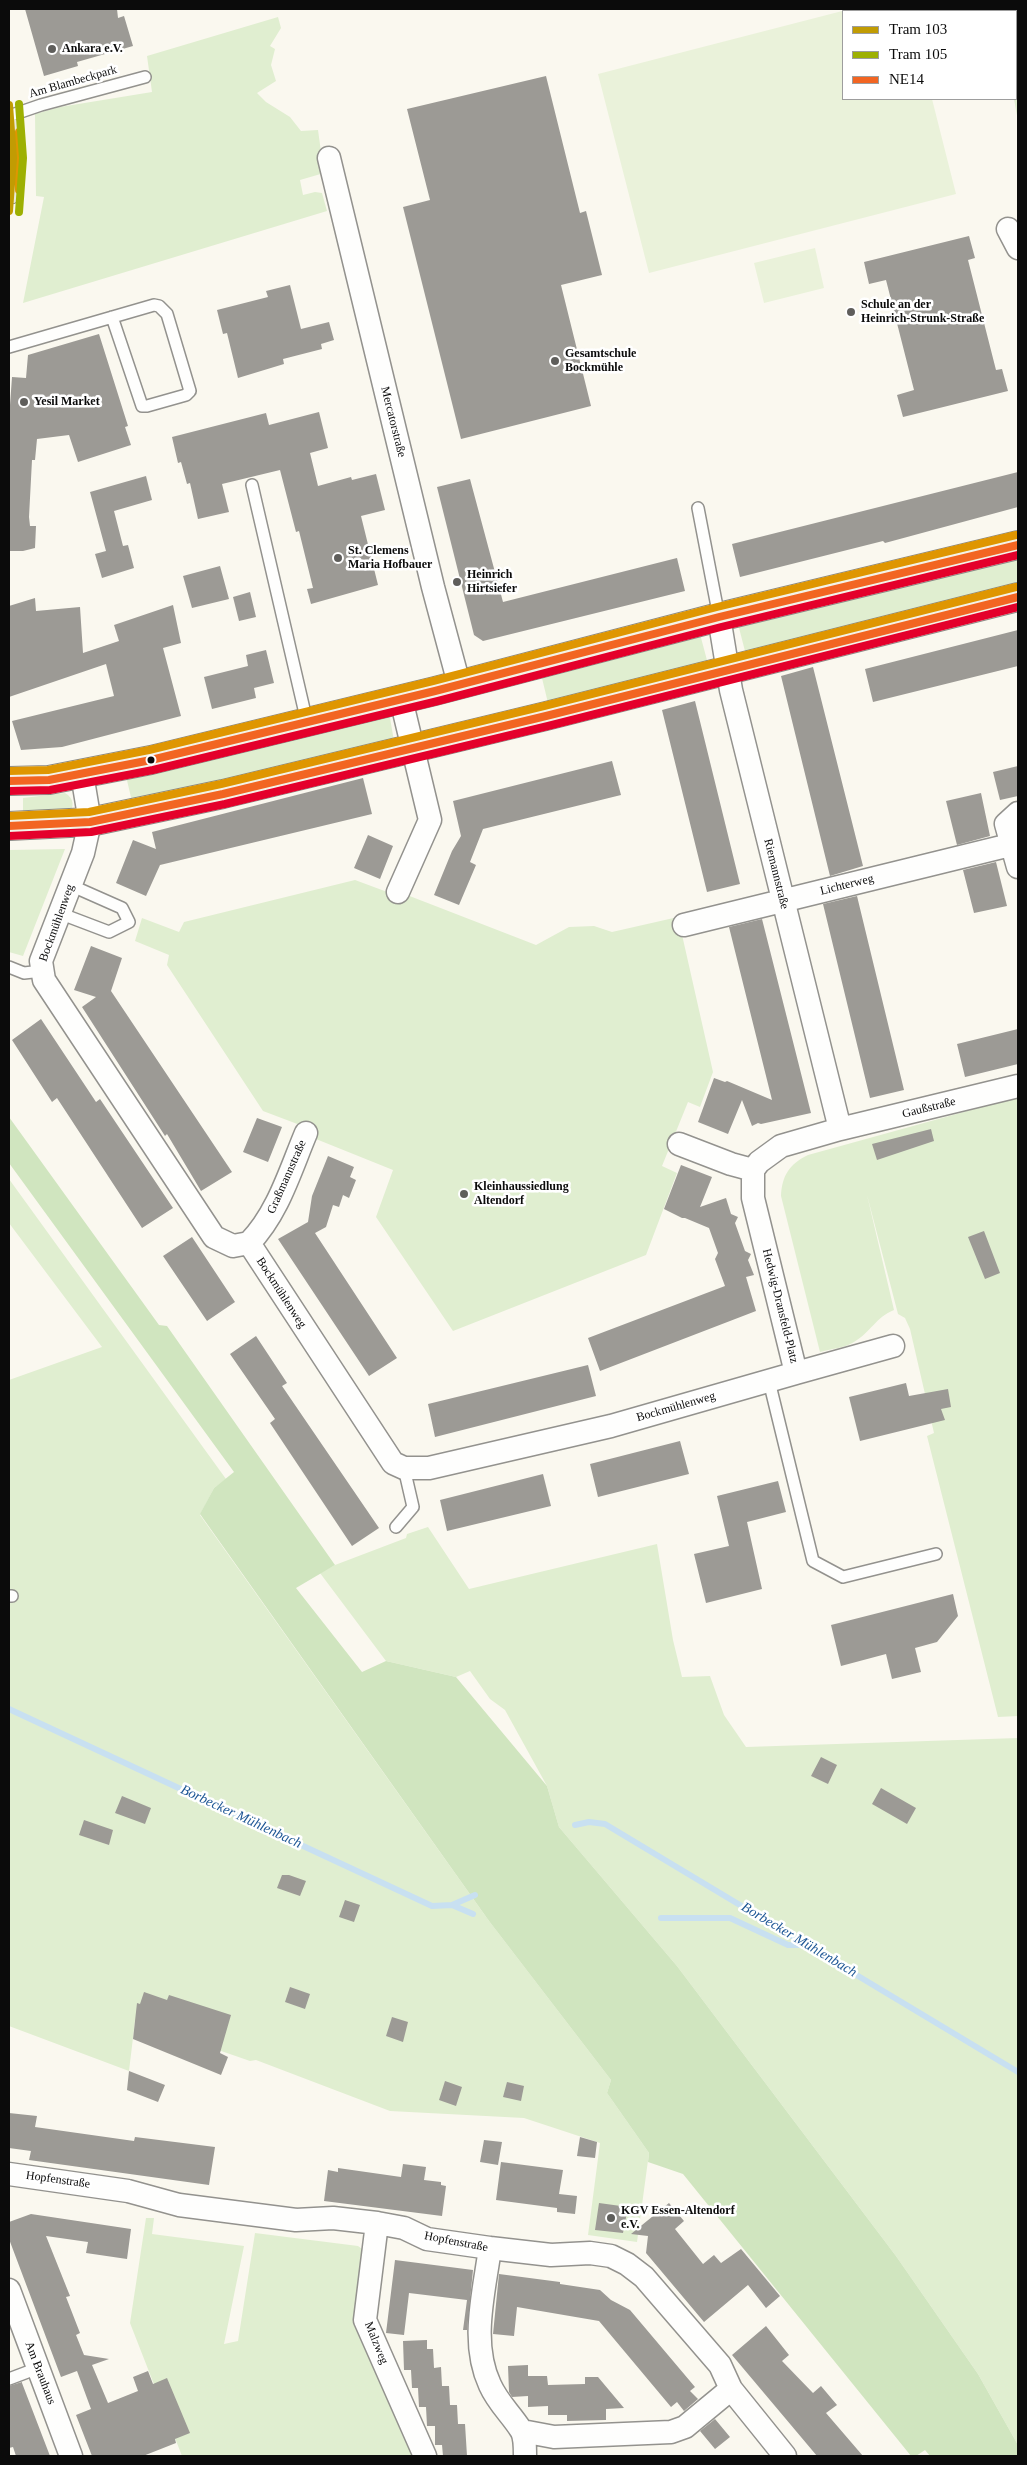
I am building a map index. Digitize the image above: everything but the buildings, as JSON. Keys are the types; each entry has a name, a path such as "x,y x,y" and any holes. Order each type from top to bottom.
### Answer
{"main road":[{"path":"9,132 9,190"},
{"path":"9,782 49,780 82,774 401,700 719,617 1018,545"},
{"path":"9,826 90,822 223,794 1018,597"}],"street":[{"name":"Mercatorstraße","path":"329,158 433,588 459,684"},
{"name":"Riemannstraße","path":"719,617 731,690 840,1129"},
{"path":"398,892 430,820 401,700"},
{"name":"Bockmühlenweg","path":"82,774 90,822 83,853 41,961 44,980 214,1237 233,1246 248,1243 393,1463 404,1468 429,1468 611,1426 796,1373"},
{"path":"1018,813 1006,824 1010,845 1018,867"},
{"name":"Lichterweg","path":"684,925 1010,845"},
{"name":"Gaußstraße","path":"840,1129 1018,1086"},
{"path":"679,1144 731,1164 753,1170 759,1162 781,1146 840,1129"},
{"name":"Graßmannstraße","path":"248,1243 262,1229 274,1209 306,1133"},
{"name":"Hedwig-Dransfeld-Platz","path":"753,1170 753,1198 796,1373 893,1346"},
{"name":"Hopfenstraße","path":"9,2174 128,2191 178,2205 207,2209 296,2220 333,2218 377,2223 404,2228 427,2239 490,2248 551,2255 590,2253 611,2256 628,2264 644,2277 720,2365 730,2389 785,2456"},
{"name":"Malzweg","path":"377,2223 366,2320 425,2456"},
{"path":"490,2248 478,2335 482,2365 490,2386 505,2412 522,2431 526,2456"},
{"name":"Am Brauhaus","path":"9,2290 71,2456"},
{"path":"522,2431 554,2437 671,2432 685,2427 730,2389"}],"lane":[{"name":"Am Blambeckpark","path":"9,116 41,105 145,77"},
{"path":"9,347 112,317 154,305 164,309 190,391 186,395 142,406 112,317"},
{"path":"252,485 307,722"},
{"path":"698,508 719,617"},
{"path":"59,913 109,932 129,922 122,908 70,885"},
{"path":"9,967 24,972 42,971"},
{"path":"769,1381 813,1561 843,1576 936,1554"},
{"path":"396,1527 413,1507 404,1468"},
{"path":"9,2379 38,2368"}],"green space":[{"path":"909,9 910,10 846,10"},
{"path":"1018,9 1018,121 1014,100 1017,100 1017,10 997,10"},
{"path":"842,11 842,100 932,100 956,194 649,273 598,74"},
{"path":"278,17 281,28 270,46 275,49 271,65 276,81 257,93 266,102 290,117 301,131 318,130 324,173 300,180 303,195 315,192 322,193 327,211 23,303 44,197 36,196 35,114 60,107 152,92 147,56"},
{"path":"815,248 824,288 764,303 754,263"},
{"path":"1018,554 1018,586 746,655 738,624"},
{"path":"700,634 708,664 548,703 541,674"},
{"path":"389,712 394,741 133,806 126,776"},
{"path":"65,793 72,800 72,809 68,815 23,811 23,798"},
{"path":"65,849 23,956 9,952 9,850"},
{"path":"355,880 390,893 407,895 536,945 569,927 594,926 612,932 678,917 713,1072 700,1107 688,1102 662,1166 677,1173 646,1255 453,1331 376,1217 393,1170 311,1137 300,1125 263,1111 167,965 169,955 135,941 142,918 179,932 184,922"},
{"path":"1018,1097 1018,1716 998,1717 927,1436 934,1433 910,1329 905,1318 898,1314 867,1195 894,1310 854,1342 820,1352 781,1196 783,1182 788,1171 796,1162 808,1155"},
{"path":"9,1117 159,1325 167,1326 335,1565 296,1588 362,1672 386,1661 456,1677 547,1786 559,1827 677,1966 896,2256 978,2374 1018,2445 1018,2456 930,2456 925,2450 916,2456 911,2456 683,2174 648,2162 649,2153 607,2093 611,2080 489,1921 200,1514 214,1488 234,1472 9,1163"},
{"path":"9,1179 226,1479 214,1488 200,1515 489,1921 611,2080 607,2093 649,2153 637,2242 588,2235 600,2143 524,2118 390,2111 256,2060 250,2061 135,2021 129,2071 9,2026 9,1380 102,1347 9,1223"},
{"path":"428,1527 469,1589 657,1544 673,1640 682,1677 710,1676 724,1715 746,1747 1018,1738 1018,2445 978,2374 896,2256 677,1966 559,1827 547,1786 505,1710 490,1699 470,1671 456,1677 386,1661 320,1573 335,1565 406,1538 407,1534"},
{"path":"146,2218 154,2218 152,2234 244,2246 224,2344 238,2341 255,2233 358,2246 365,2251 358,2320 416,2456 182,2456 130,2323"}],"waterway":[{"name":"Borbecker Mühlenbach","path":"9,1709 432,1906 452,1905 475,1895"},
{"name":"Borbecker Mühlenbach","path":"575,1825 589,1822 605,1824 1018,2072"},
{"path":"452,1905 473,1914"},
{"path":"661,1918 730,1918 788,1945 805,1945"}],"tram line":[{"name":"105","path":"19,104 23,158 19,212"},
{"name":"103","path":"9,105 13,158 9,211"}],"transit line":[{"name":"NE14","path":"9,132 9,190"},
{"path":"19,132 19,190"},
{"path":"9,771 48,770 149,750 433,681 717,607 1016,535"},
{"name":"NE14","path":"9,781 49,780 151,760 435,691 719,617 1018,545"},
{"path":"9,791 50,790 153,770 438,701 721,627 1018,555"},
{"path":"9,816 89,812 221,784 544,706 1016,587"},
{"name":"NE14","path":"9,826 90,822 223,794 546,716 1018,597"},
{"path":"9,836 91,832 225,804 548,726 1018,607"}],"place":[{"name":"Ankara e.V.","path":"52,49"},
{"name":"Schule an der Heinrich-Strunk-Straße","path":"851,312"},
{"name":"Gesamtschule Bockmühle","path":"555,361"},
{"name":"Yesil Market","path":"24,402"},
{"name":"St. Clemens Maria Hofbauer","path":"338,558"},
{"name":"Heinrich Hirtsiefer","path":"457,582"},
{"name":"Kleinhaussiedlung Altendorf","path":"464,1194"},
{"name":"KGV Essen-Altendorf e.V.","path":"611,2218"}]}
